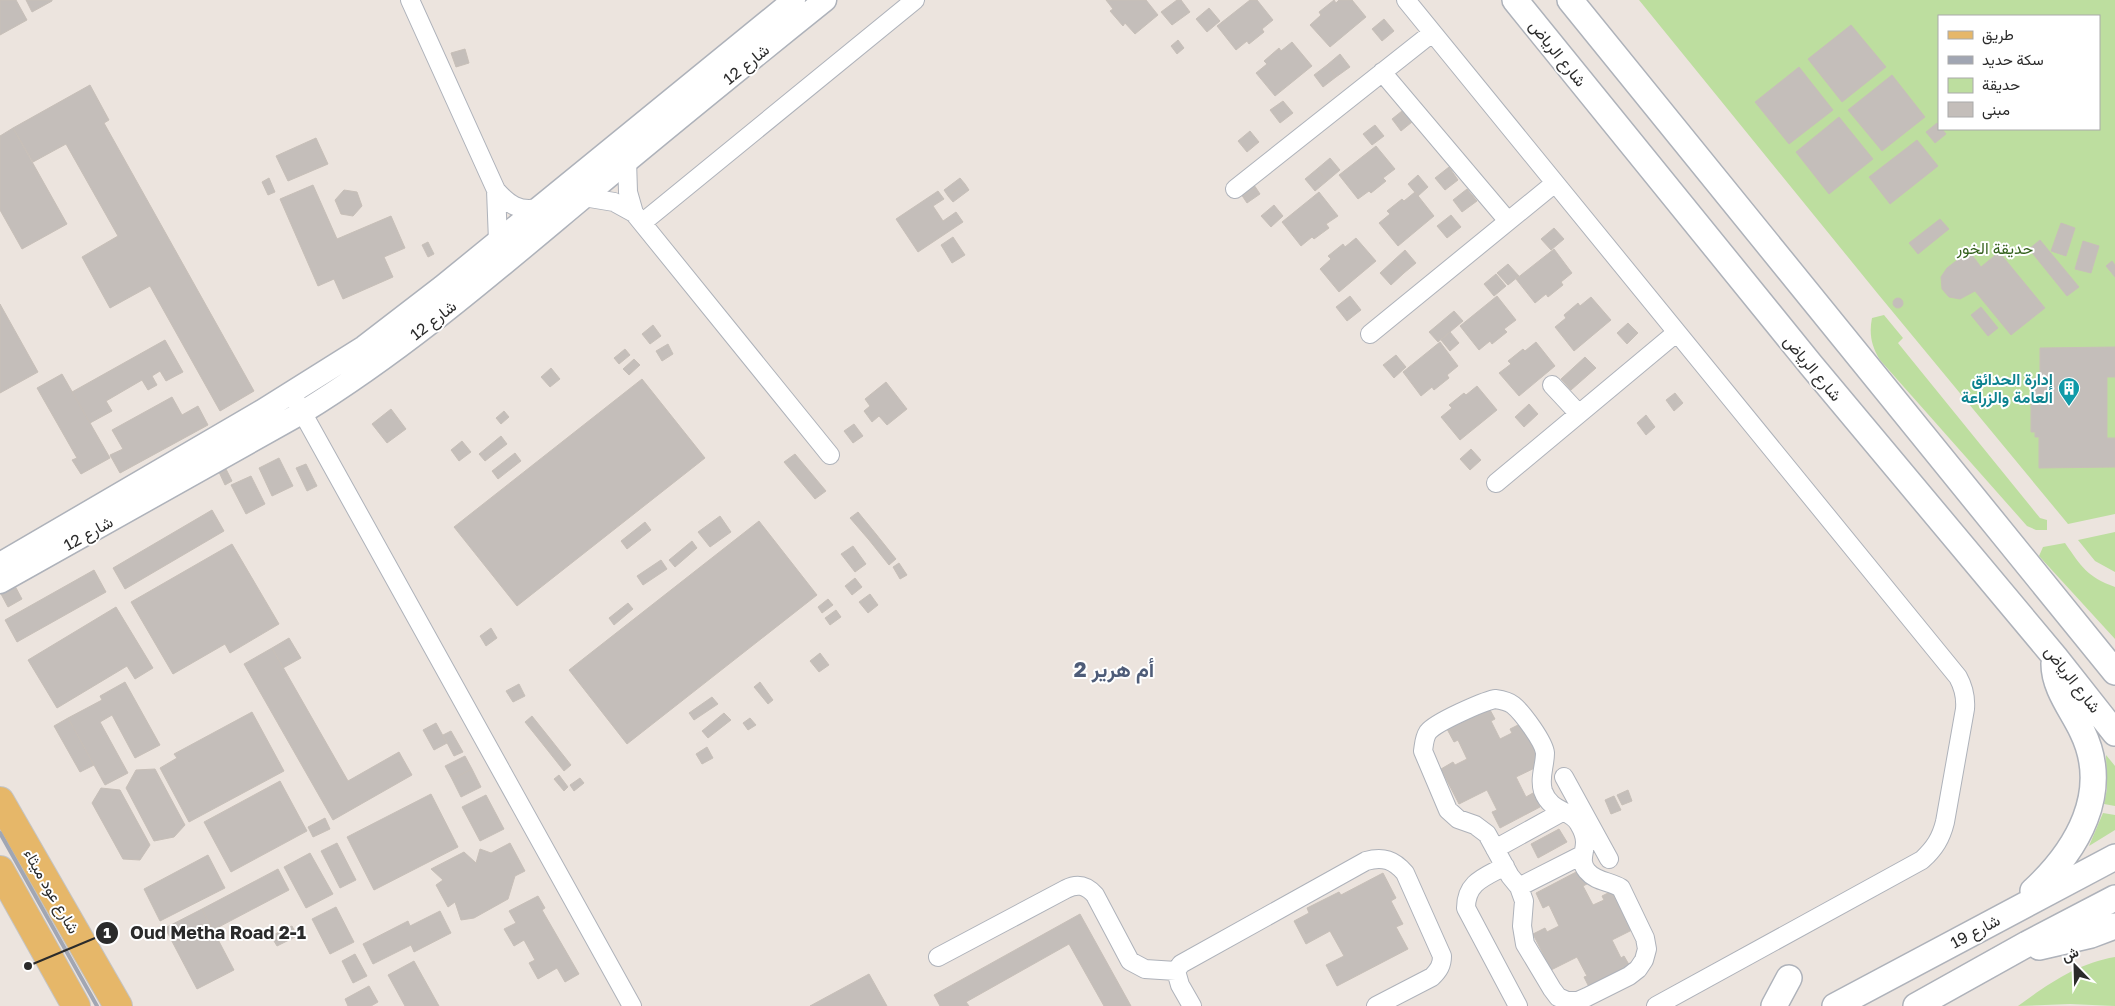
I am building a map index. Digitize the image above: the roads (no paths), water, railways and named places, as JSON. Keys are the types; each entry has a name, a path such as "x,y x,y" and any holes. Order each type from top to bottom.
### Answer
{"main road":[{"name":"شارع الرياض","path":"1516,0 1811,365 2055,656 2115,732"},
{"path":"1570,0 2115,672"},
{"path":"2092,644 2115,662"},
{"path":"2010,912 2058,866 2080,832 2090,807 2093,786 2090,752 2084,733 2057,683 2054,670 2055,656"},
{"name":"شارع عود ميثاء","path":"0,801 118,1006"},
{"name":"شارع 19","path":"1835,1006 2115,856"},
{"path":"0,870 76,1006"},
{"path":"1916,1006 2027,944 2115,898"},
{"path":"2027,944 2039,948 2045,947 2091,935 2115,926"},
{"path":"1774,1006 1789,978"}],"street":[{"path":"410,0 496,190 511,205 528,210 538,208"},
{"name":"شارع 12","path":"0,582 303,412 367,370 442,313 584,197 598,172 794,0"},
{"name":"شارع 12","path":"0,564 292,393 364,347 404,318 538,208 598,172 627,160 825,0"},
{"path":"638,218 915,0"},
{"path":"1406,0 1958,677 1966,698 1942,833 1931,852 1922,860 1656,1006"},
{"path":"1235,189 1432,33"},
{"path":"1382,72 1508,221"},
{"path":"627,160 628,192 638,218"},
{"path":"1370,334 1555,183"},
{"path":"496,190 498,241"},
{"path":"584,197 614,202 638,218 830,455"},
{"path":"1496,483 1676,333"},
{"path":"1552,385 1579,414"},
{"path":"292,393 632,1006"},
{"path":"1495,699 1505,700 1513,705 1542,743 1545,753 1541,777 1543,792 1552,804 1585,826 1585,841 1582,855 1586,870 1591,875 1621,888 1646,938 1646,949 1644,960 1638,969 1587,998 1578,1001 1567,1001 1558,997 1552,989 1525,944 1522,935 1524,901 1519,887 1487,834 1475,825 1452,815 1444,804 1423,751 1424,741 1428,732 1436,725 1486,701 1495,699"},
{"path":"1564,777 1585,826 1609,859"},
{"path":"1495,849 1562,812"},
{"path":"1519,887 1582,855"},
{"path":"1176,971 1181,964 1366,861 1377,858 1388,859 1398,865 1405,873 1440,948 1442,964 1432,976 1376,1006"},
{"path":"1505,866 1471,887 1466,897 1466,908 1518,1006"},
{"path":"938,957 1073,885 1082,885 1095,895 1130,961 1145,969 1176,971"},
{"path":"1176,971 1180,985 1192,1006"}],"railway":[{"path":"0,833 97,1006"}],"place":[{"name":"إدارة الحدائق العامة والزراعة","path":"2069,407"},
{"name":"Oud Metha Road 2-1","path":"28,966"}],"district":[{"name":"أم هرير 2","path":"1114,670"}],"park label":[{"name":"حديقة الخور","path":"1995,248"}]}
